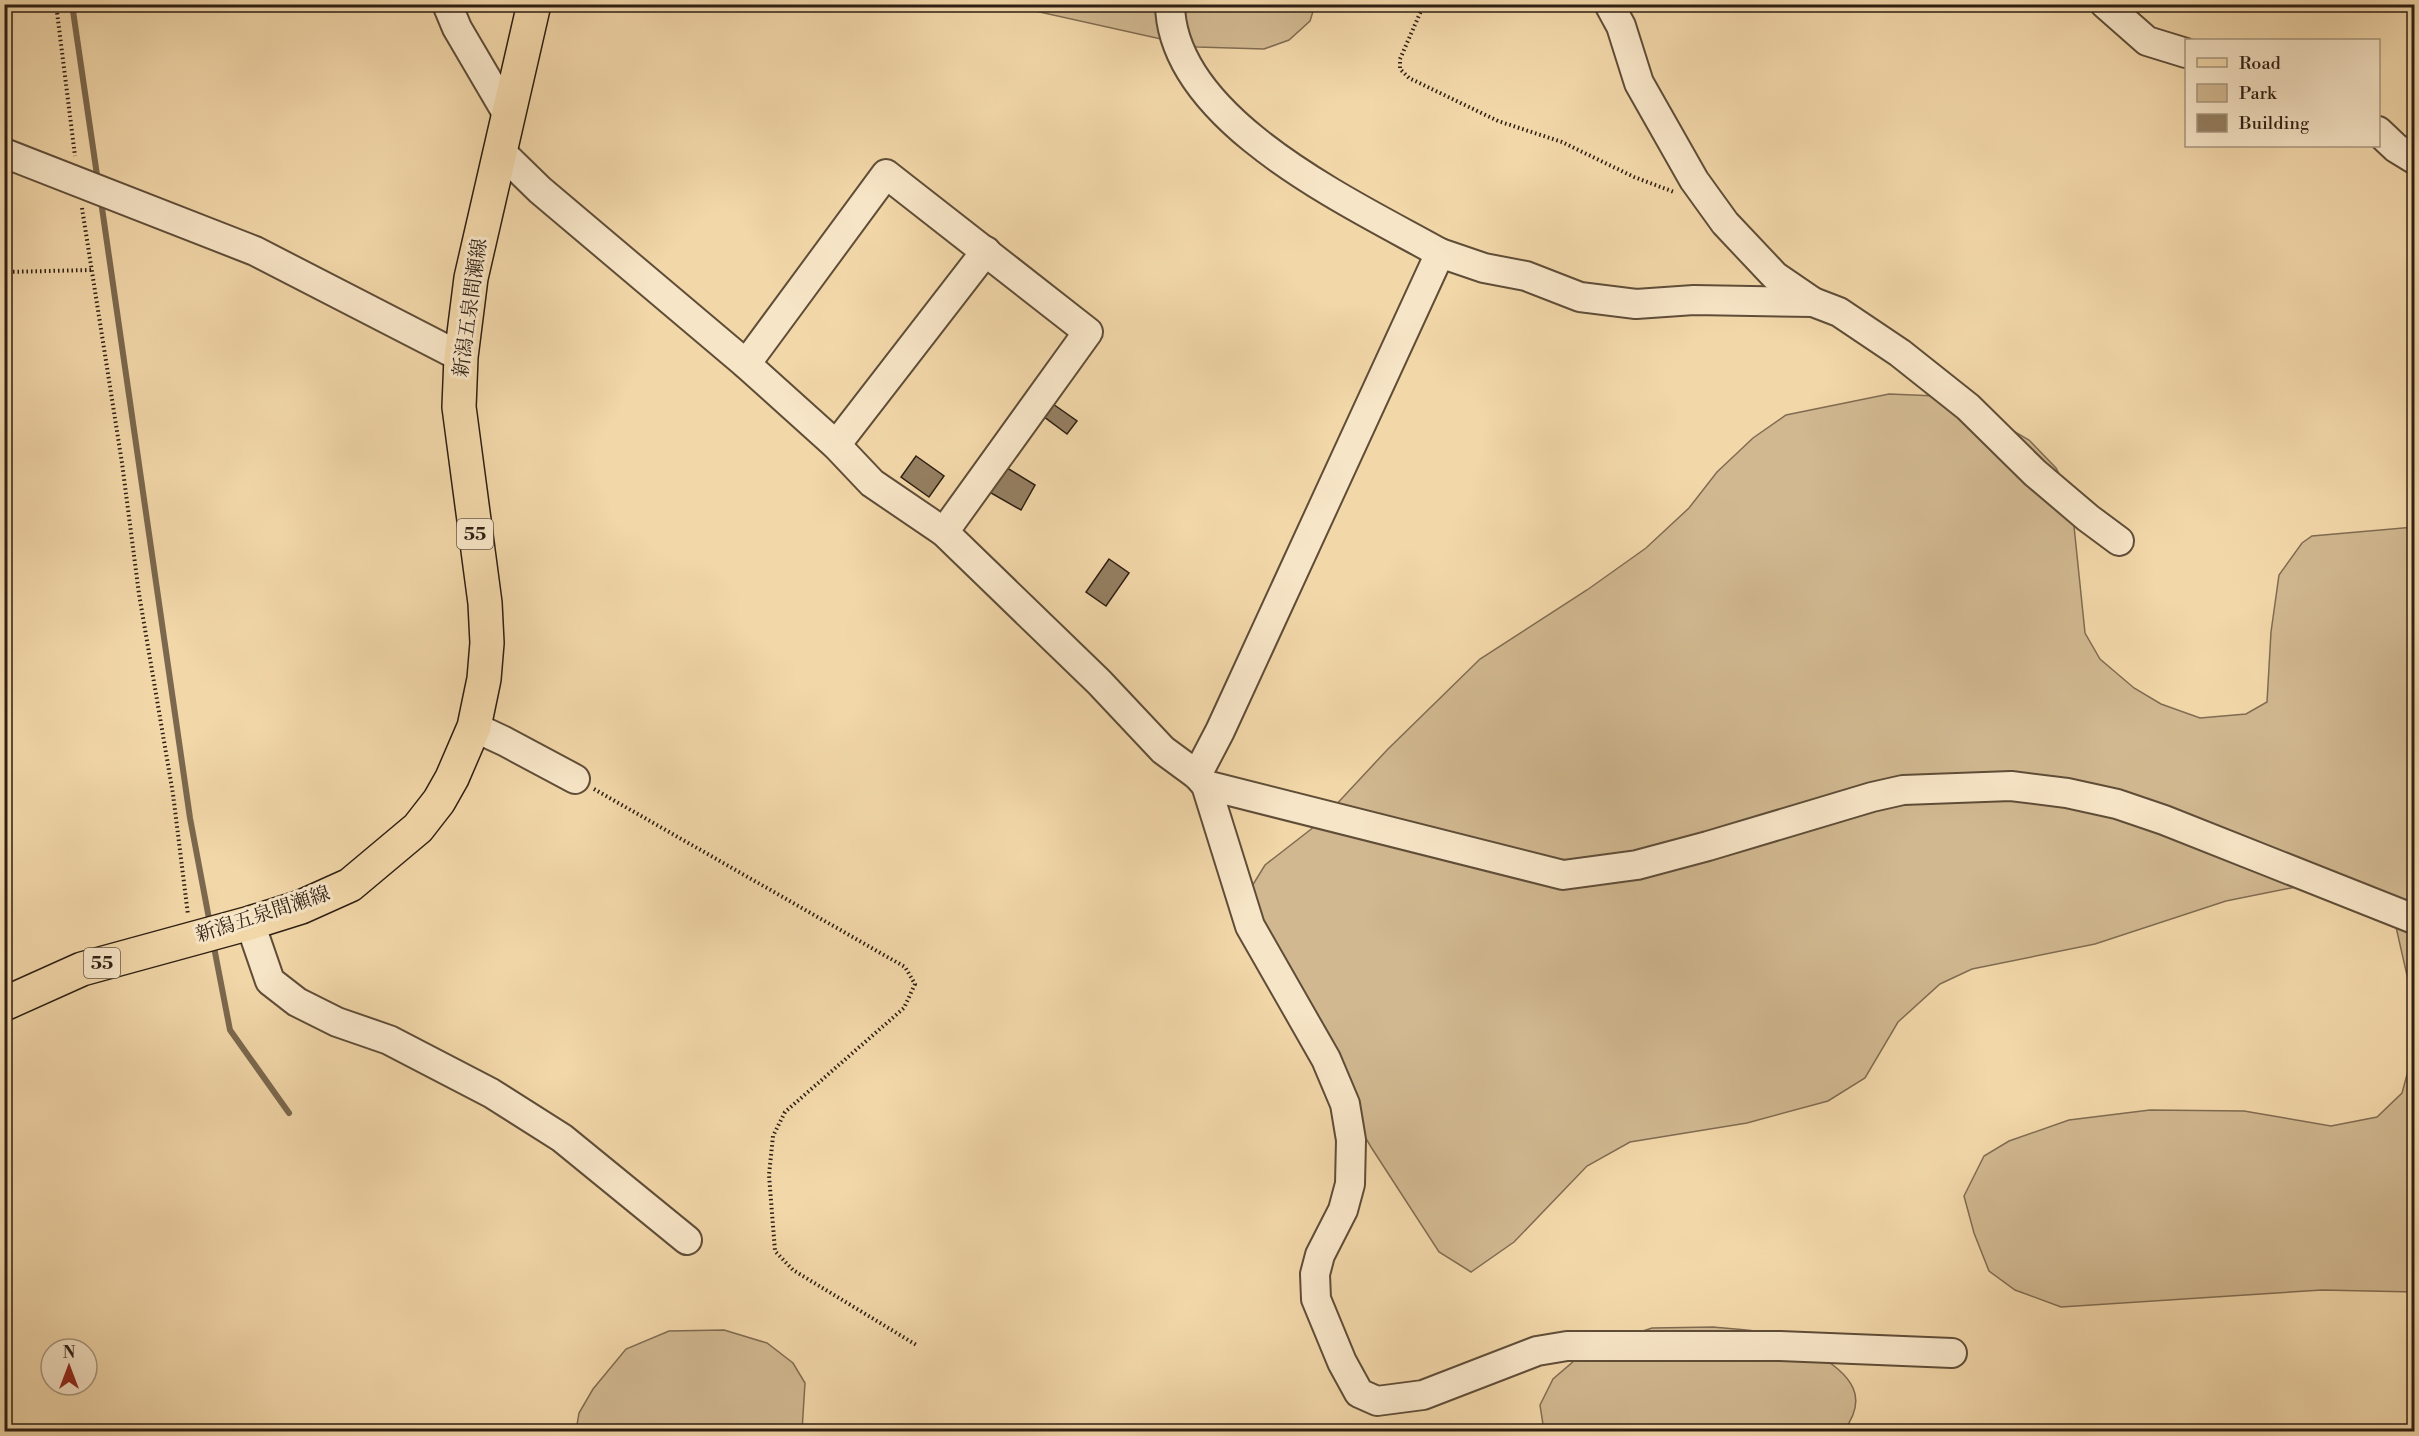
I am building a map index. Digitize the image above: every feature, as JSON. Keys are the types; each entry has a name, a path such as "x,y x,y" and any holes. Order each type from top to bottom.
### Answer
{"main road":[{"name":"新潟五泉間瀬線","path":"4,1004 82,969 301,907 350,885 418,828 439,801 452,778 474,727 487,643 485,603 459,407 461,357 471,278 534,4"}],"street":[{"path":"447,4 457,28 508,115"},
{"path":"1170,4 1170,17 1180,49 1200,87 1233,123 1291,166 1345,200 1440,253 1484,268 1526,276 1580,297 1636,304 1694,300 1813,302"},
{"path":"1609,4 1621,26 1639,83 1694,180 1725,224 1775,276 1813,302 1839,312 1908,360 1968,407 2053,488 2119,541"},
{"path":"2105,4 2147,41 2185,52"},
{"path":"2380,131 2396,148 2415,159"},
{"path":"501,152 540,190 746,364 836,445 873,483 944,532 1099,682 1163,750 1201,780 1563,875 1637,865 1903,790 1953,786 2011,786 2067,793 2126,807 2415,919"},
{"path":"4,153 255,251 461,357"},
{"path":"746,364 886,174 1088,332 944,532"},
{"path":"836,445 986,251"},
{"path":"1440,253 1220,731 1201,780 1250,926 1326,1059 1345,1104 1352,1140 1350,1184 1343,1210 1320,1255 1315,1274 1316,1299 1342,1362 1359,1393 1377,1401 1423,1395 1537,1351 1567,1346 1780,1346 1952,1353"},
{"path":"474,727 575,779"},
{"path":"216,932 297,1002 337,1022 389,1040 491,1094 562,1138 687,1240"}],"path":[{"path":"56,4 69,101 92,186 91,270 122,464 139,594 172,794 216,932"},
{"path":"1424,4 1400,59 1400,69 1409,78 1498,121 1562,142 1635,177 1676,193 1708,200"},
{"path":"4,272 91,270"},
{"path":"575,779 646,817 905,967 915,984 904,1008 785,1112 773,1136 770,1175 775,1251 793,1270 918,1346"}],"green space":[{"path":"1008,5 1315,5 1310,21 1289,40 1264,49 1197,47"},
{"path":"1889,394 1937,396 1993,419 2029,440 2056,468 2071,497 2085,633 2100,659 2134,688 2161,704 2200,718 2246,714 2267,702 2271,632 2279,575 2302,543 2312,536 2414,527 2414,1292 2322,1290 2061,1307 2015,1290 1989,1271 1974,1233 1964,1196 1984,1156 2009,1141 2069,1120 2150,1110 2244,1111 2331,1126 2377,1117 2402,1093 2413,1053 2409,984 2396,927 2306,885 2226,901 2095,944 1972,969 1940,984 1898,1022 1865,1078 1828,1101 1747,1123 1630,1142 1587,1166 1514,1242 1471,1272 1439,1252 1371,1147 1250,942 1249,891 1265,865 1319,823 1387,750 1480,659 1587,590 1646,548 1689,508 1717,472 1753,438 1786,415"},
{"path":"1714,1327 1772,1335 1799,1345 1826,1360 1847,1378 1855,1394 1852,1417 1843,1432 1544,1431 1540,1405 1553,1379 1588,1349 1652,1328"},
{"path":"724,1330 767,1343 793,1363 805,1383 802,1431 576,1431 579,1413 593,1389 626,1349 669,1331"}],"building":[{"path":"1053,404 1077,421 1067,434 1043,416"},
{"path":"916,456 944,476 929,497 901,477"},
{"path":"999,463 1035,485 1021,510 984,489"},
{"path":"1109,559 1129,573 1106,606 1086,592"}],"waterway":[{"path":"72,4 98,182"},
{"path":"101,201 190,818 210,924"},
{"path":"213,942 230,1030 289,1113"}]}
